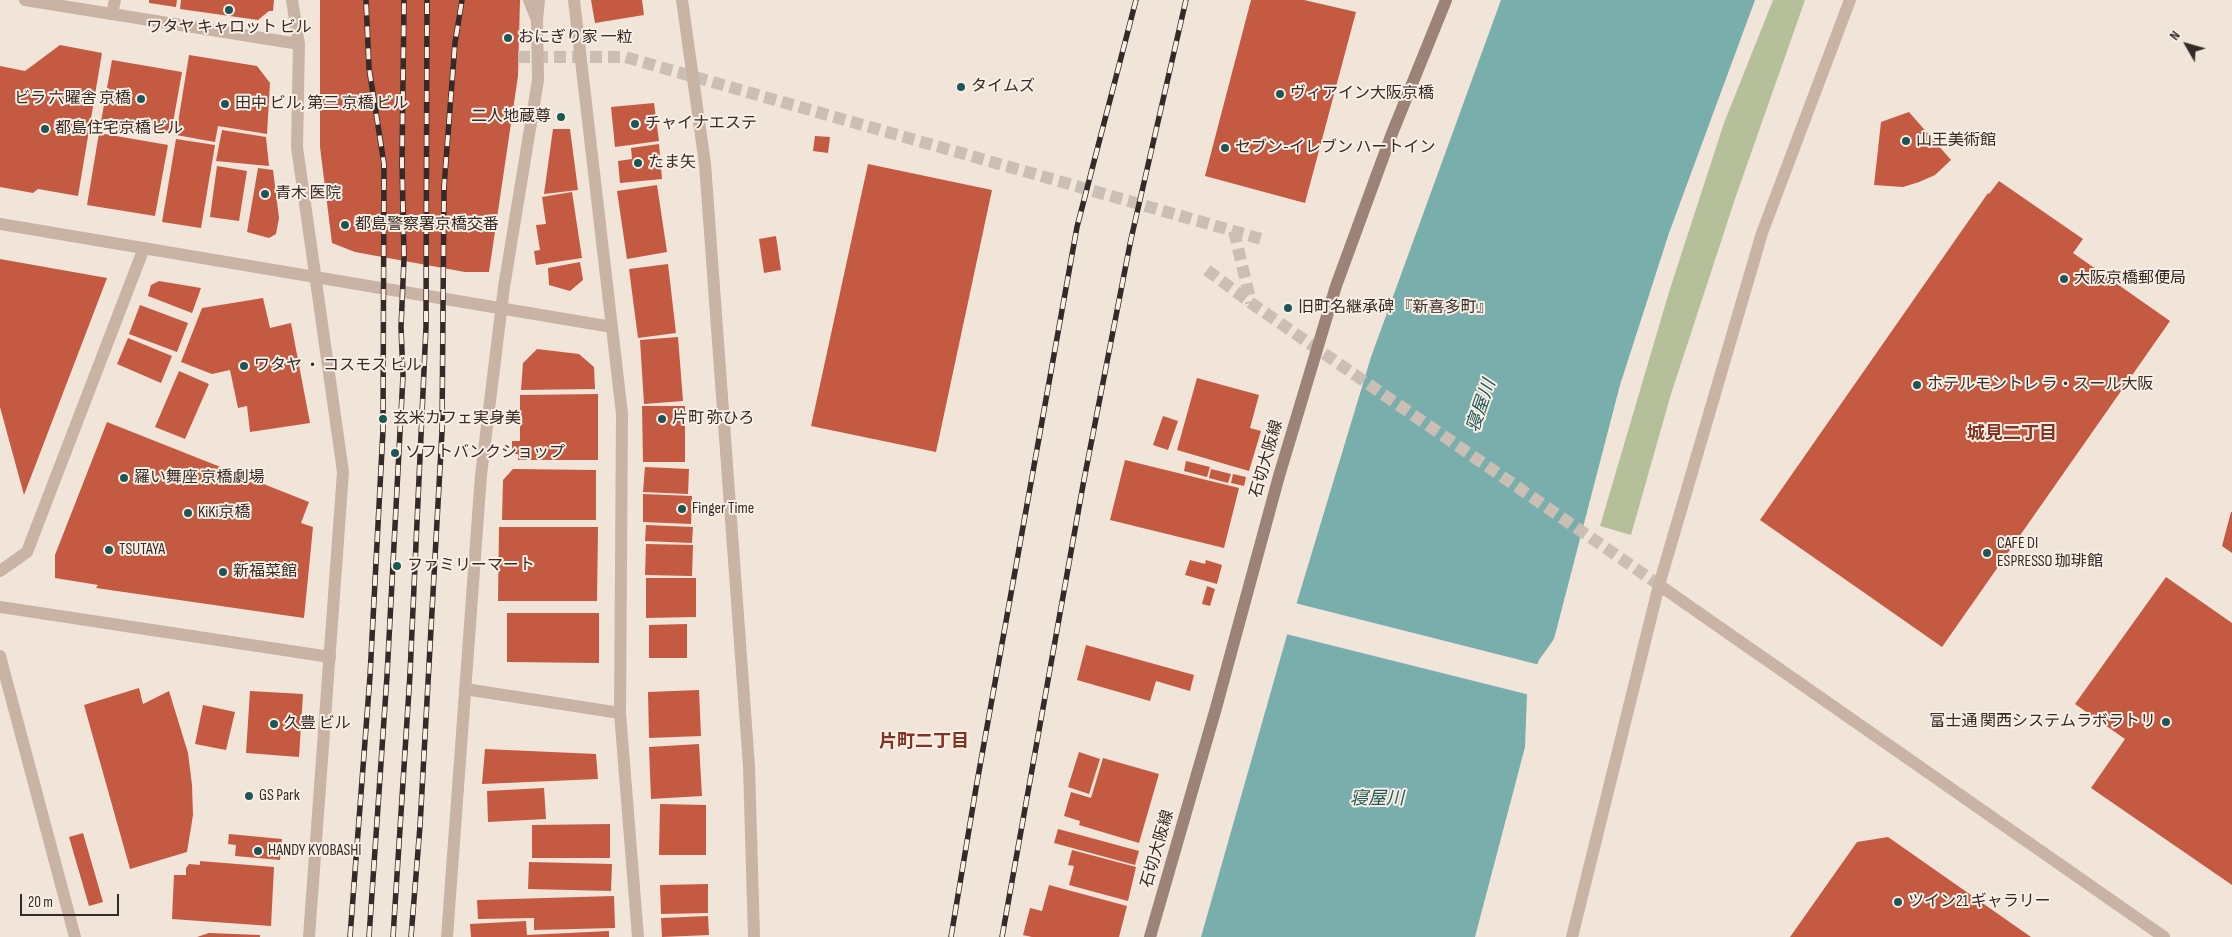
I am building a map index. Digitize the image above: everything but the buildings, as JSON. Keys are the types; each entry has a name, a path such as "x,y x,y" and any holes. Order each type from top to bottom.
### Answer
{"main road":[{"name":"石切大阪線","path":"1150,937 1216,708 1279,476 1336,286 1391,136 1446,0"}],"street":[{"path":"25,0 299,44"},
{"path":"112,14 115,0"},
{"path":"292,0 299,44 297,147 343,472 309,937"},
{"path":"529,0 537,20"},
{"path":"447,937 481,475 501,309 538,80 537,20 539,0"},
{"path":"574,0 622,414 620,713 638,937"},
{"path":"682,0 705,164 750,766 754,937"},
{"path":"1572,937 1659,585 1762,233 1850,0"},
{"path":"0,224 612,327"},
{"path":"0,571 27,552 144,248"},
{"path":"1659,585 2164,937"},
{"path":"0,607 330,656"},
{"path":"0,656 75,937"},
{"path":"465,689 620,713"}],"green space":[{"path":"1773,0 1805,0 1736,196 1671,394 1631,535 1600,526 1669,292 1724,123"}],"water":[{"name":"寝屋川","path":"1501,0 1755,0 1669,233 1620,385 1554,639 1539,660 1527,694 1525,747 1475,937 1201,937 1287,635 1371,357"}],"pier":[{"path":"1295,603 1540,665 1530,695 1286,634"}],"tunnel":[{"path":"518,57 625,57 1265,240"},
{"path":"1234,231 1251,303"},
{"path":"1207,270 1251,303 1668,591"}],"railway":[{"path":"350,937 370,676 383,430 384,164 369,68 366,0"},
{"path":"369,937 387,676 403,376 401,327 404,259 402,163 404,0"},
{"path":"393,937 410,674 426,327 427,0"},
{"path":"411,937 420,826 442,432 444,187 455,43 462,0"},
{"path":"951,937 1077,227 1136,0"},
{"path":"1002,937 1083,485 1131,239 1186,0"}],"place":[{"name":"ワタヤ キャロット ビル","path":"229,10"},
{"name":"おにぎり家 一粒","path":"508,38"},
{"name":"タイムズ","path":"961,87"},
{"name":"ヴィアイン大阪京橋","path":"1280,94"},
{"name":"ビラ 六曜舎 京橋","path":"141,99"},
{"name":"田中 ビル, 第三 京橋 ビル","path":"225,104"},
{"name":"二人地蔵尊","path":"561,117"},
{"name":"チャイナエステ","path":"635,124"},
{"name":"都島住宅京橋ビル","path":"45,129"},
{"name":"山王美術館","path":"1906,141"},
{"name":"セブン-イレブン ハートイン","path":"1225,148"},
{"name":"たま矢","path":"638,163"},
{"name":"青木 医院","path":"265,194"},
{"name":"都島警察署京橋交番","path":"345,225"},
{"name":"大阪京橋郵便局","path":"2064,279"},
{"name":"旧町名継承碑 『新喜多町』","path":"1288,308"},
{"name":"ワタヤ ・ コスモス ビル","path":"244,366"},
{"name":"ホテルモントレ ラ・スール大阪","path":"1917,385"},
{"name":"玄米カフェ実身美","path":"383,419"},
{"name":"片町 弥ひろ","path":"662,419"},
{"name":"ソフトバンクショップ","path":"395,453"},
{"name":"羅い舞座 京橋劇場","path":"124,478"},
{"name":"Finger Time","path":"682,509"},
{"name":"KiKi京橋","path":"188,513"},
{"name":"TSUTAYA","path":"109,550"},
{"name":"CAFE DI ESPRESSO 珈琲館","path":"1987,553"},
{"name":"ファミリーマート","path":"397,566"},
{"name":"新福菜館","path":"223,572"},
{"name":"富士通 関西システムラボラトリ","path":"2166,722"},
{"name":"久豊 ビル","path":"274,724"},
{"name":"GS Park","path":"249,796"},
{"name":"HANDY KYOBASHI","path":"258,851"},
{"name":"ツイン21 ギャラリー","path":"1898,902"}],"district":[{"name":"城見二丁目","path":"2012,434"},
{"name":"片町二丁目","path":"924,742"}]}
